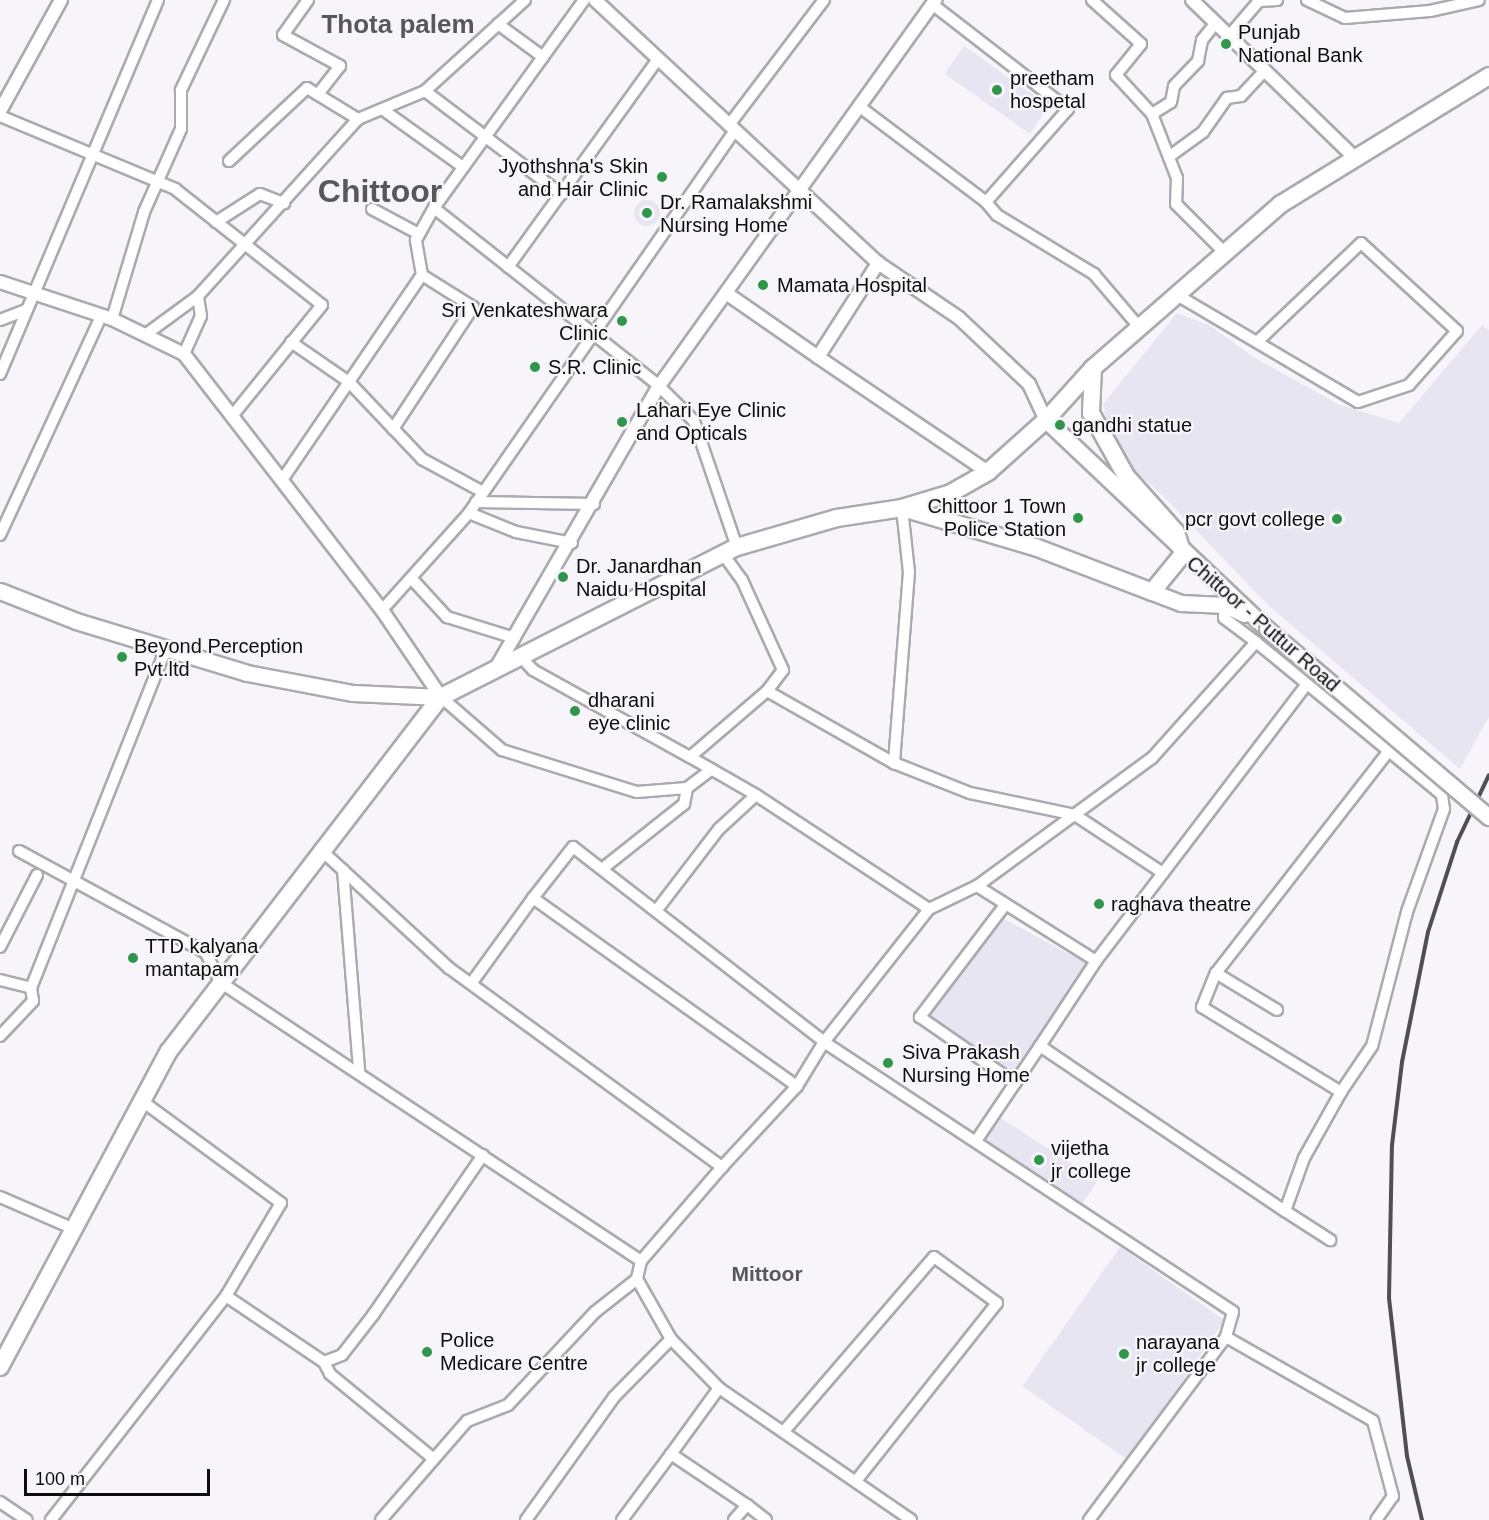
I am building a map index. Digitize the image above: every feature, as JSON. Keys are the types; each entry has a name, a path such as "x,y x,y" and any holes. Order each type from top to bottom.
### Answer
{"highway":[{"path":"0,1367 169,1051 320,849 441,697 730,551 837,518 902,508 951,493 988,472 1046,420 1093,368 1281,204 1489,76"},
{"path":"902,508 1035,547 1152,592 1183,554 1176,532 1126,476 1091,413 1093,368"}],"main road":[{"name":"Chittoor - Puttur Road","path":"1046,420 1226,598 1262,625 1489,817"},
{"path":"0,591 166,648 248,673 352,693 441,697"},
{"path":"1152,592 1180,603 1226,598"}],"street":[{"path":"0,111 61,0"},
{"path":"0,374 158,0"},
{"path":"0,535 106,318 158,182 181,129 181,90 224,0"},
{"path":"309,0 283,35 340,66 318,94"},
{"path":"145,335 198,296 358,119 425,91 525,0"},
{"path":"282,480 422,274 419,234 434,208 584,0"},
{"path":"595,0 878,263 967,326 1029,384 1046,420"},
{"path":"382,610 469,513 732,128 824,0"},
{"path":"1092,0 1141,44 1116,75 1152,114 1170,156 1179,189 1176,204 1225,253"},
{"path":"1192,0 1355,158"},
{"path":"1229,36 1259,2 1272,0"},
{"path":"1307,0 1345,18 1430,11 1479,0"},
{"path":"495,669 572,543 659,386 933,2 1068,109 986,202"},
{"path":"1152,114 1171,102 1174,86 1198,61 1202,40 1216,23"},
{"path":"498,24 543,57"},
{"path":"508,267 658,59"},
{"path":"1170,156 1203,132 1227,98 1241,96 1264,70"},
{"path":"229,160 307,88 358,119"},
{"path":"425,91 561,194"},
{"path":"860,107 986,202 997,215 1094,274 1140,328"},
{"path":"382,109 464,167"},
{"path":"0,116 158,182 216,222 322,305 232,416"},
{"path":"216,222 260,194 284,203"},
{"path":"434,208 659,386 694,421 730,551 783,670 767,691 690,757"},
{"path":"372,209 419,234"},
{"path":"1178,295 1358,402 1409,385 1457,331 1361,243 1258,341"},
{"path":"818,357 878,263"},
{"path":"393,429 474,308 422,274"},
{"path":"0,282 106,318 184,354 382,610 441,697 502,750 637,792 687,788 712,769"},
{"path":"726,293 988,472"},
{"path":"184,354 201,315 198,296"},
{"path":"0,320 26,310"},
{"path":"291,342 349,382 422,459 483,492"},
{"path":"476,502 594,504"},
{"path":"894,763 909,572 902,508"},
{"path":"469,513 516,532 572,543"},
{"path":"412,579 447,617 515,638"},
{"path":"1226,598 1224,618 1442,795 1444,809 1407,912 1372,1046 1341,1092 1304,1158 1285,1211"},
{"path":"381,1520 466,1421 508,1405 595,1312 637,1279 641,1261 796,1086 824,1042 929,909 976,885 1152,758 1256,642"},
{"path":"0,1036 33,1001 31,988 76,883 166,648"},
{"path":"520,656 533,670 756,795 929,909"},
{"path":"976,1141 1096,961 1306,685"},
{"path":"767,691 894,763 970,793 1075,815 1162,873"},
{"path":"1341,1092 1202,1007 1216,973 1389,751"},
{"path":"602,869 684,804 687,788"},
{"path":"656,911 719,830 756,795"},
{"path":"473,981 573,847 824,1042 1233,1312 1226,1338 1089,1520"},
{"path":"320,849 449,968 473,981 722,1167"},
{"path":"20,851 206,953 220,982 359,1071 641,1261"},
{"path":"343,870 359,1071"},
{"path":"0,947 37,875"},
{"path":"976,885 1096,961"},
{"path":"533,898 796,1086"},
{"path":"1005,905 920,1017 1015,1083"},
{"path":"1216,973 1277,1010"},
{"path":"0,980 31,988"},
{"path":"1040,1046 1330,1240"},
{"path":"51,1520 226,1296 281,1203 142,1101"},
{"path":"324,1362 342,1355 373,1315 483,1155"},
{"path":"0,1197 74,1229"},
{"path":"785,1430 934,1257 997,1303 856,1481"},
{"path":"637,1279 671,1339 720,1388 785,1430 910,1520"},
{"path":"226,1296 324,1362 330,1374 434,1459"},
{"path":"1226,1338 1373,1421 1393,1496 1376,1520"},
{"path":"526,1520 614,1397 671,1339"},
{"path":"622,1520 720,1388"},
{"path":"671,1454 766,1520"},
{"path":"0,1502 27,1520"},
{"path":"734,1520 747,1505"}],"shaded area":[{"name":"preetham hospetal","path":"964,46 1049,106 1030,134 944,74"},
{"name":"Dr. Ramalakshmi Nursing Home","path":"647,200 656,204 660,213 656,222 647,226 638,222 634,213 638,204"},
{"name":"pcr govt college","path":"1177,313 1209,325 1255,358 1338,404 1399,423 1482,325 1489,330 1489,717 1460,769 1268,605 1161,494 1114,454 1103,404"},
{"path":"1004,919 1088,964 1014,1074 930,1015"},
{"name":"vijetha jr college","path":"999,1117 1097,1181 1082,1204 984,1140"},
{"name":"narayana jr college","path":"1120,1247 1225,1320 1127,1460 1022,1386"}],"railway":[{"path":"1422,1520 1407,1456 1389,1298 1392,1145 1402,1062 1428,932 1457,842 1489,775"}],"place":[{"name":"Punjab National Bank","path":"1226,44"},
{"name":"preetham hospetal","path":"997,90"},
{"name":"Jyothshna's Skin and Hair Clinic","path":"662,177"},
{"name":"Dr. Ramalakshmi Nursing Home","path":"647,213"},
{"name":"Mamata Hospital","path":"763,285"},
{"name":"Sri Venkateshwara Clinic","path":"622,321"},
{"name":"S.R. Clinic","path":"535,367"},
{"name":"Lahari Eye Clinic and Opticals","path":"622,422"},
{"name":"gandhi statue","path":"1060,425"},
{"name":"Chittoor 1 Town Police Station","path":"1078,518"},
{"name":"pcr govt college","path":"1337,519"},
{"name":"Dr. Janardhan Naidu Hospital","path":"563,577"},
{"name":"Beyond Perception Pvt.ltd","path":"122,657"},
{"name":"dharani eye clinic","path":"575,711"},
{"name":"raghava theatre","path":"1099,904"},
{"name":"TTD kalyana mantapam","path":"133,958"},
{"name":"Siva Prakash Nursing Home","path":"888,1063"},
{"name":"vijetha jr college","path":"1039,1160"},
{"name":"Police Medicare Centre","path":"427,1352"},
{"name":"narayana jr college","path":"1124,1354"}],"district":[{"name":"Thota palem","path":"398,25"},
{"name":"Chittoor","path":"380,191"},
{"name":"Mittoor","path":"767,1274"}]}
